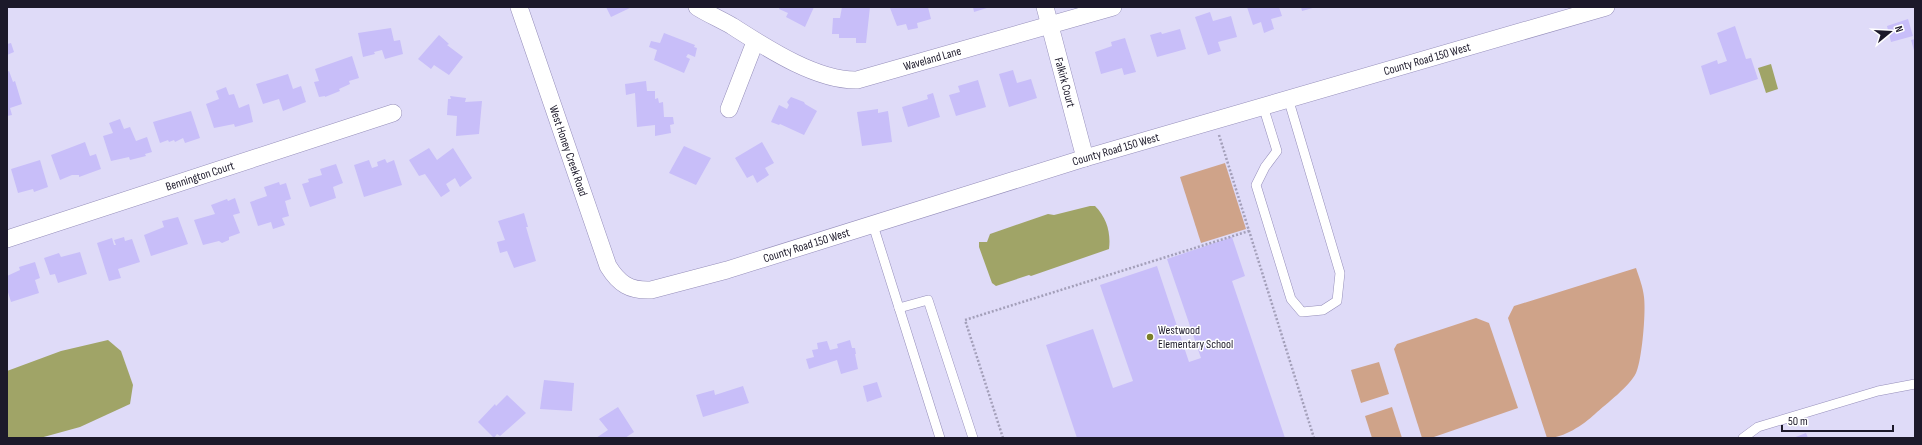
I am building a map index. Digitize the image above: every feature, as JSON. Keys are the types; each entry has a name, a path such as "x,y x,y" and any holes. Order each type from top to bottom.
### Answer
{"street":[{"name":"West Honey Creek Road","path":"519,7 604,257 613,275 619,282 627,287"},
{"name":"Waveland Lane","path":"697,7 755,42 822,75 833,78 856,80 1113,7"},
{"name":"Falkirk Court","path":"1045,7 1085,158"},
{"name":"County Road 150 West","path":"627,287 651,290 727,270 1085,158 1606,7"},
{"path":"729,109 755,42"},
{"name":"Bennington Court","path":"7,239 393,113"}],"lane":[{"path":"1263,106 1277,151 1265,167 1256,185 1290,299 1302,312 1323,310 1337,301 1340,274 1288,98"},
{"path":"873,225 940,438"},
{"path":"899,308 928,300 973,438"},
{"path":"1743,438 1758,427 1878,391 1915,384"}],"path":[{"path":"1214,120 1314,438"},
{"path":"1003,438 965,320 1249,231"}],"shaded area":[{"path":"1771,64 1778,89 1766,93 1758,68"},
{"path":"1225,163 1246,229 1201,243 1180,177"},
{"path":"1095,206 1103,216 1109,232 1109,249 1031,276 1029,275 996,286 992,283 979,247 979,242 987,242 990,234 1048,214 1054,215"},
{"path":"1636,268 1644,297 1644,324 1642,347 1636,373 1623,389 1585,422 1560,436 1547,438 1508,318 1514,306"},
{"path":"1476,318 1489,323 1518,408 1431,438 1422,438 1394,349 1397,344"},
{"path":"108,340 121,351 133,385 130,404 80,427 40,438 7,438 7,371 61,351"},
{"path":"1379,362 1389,394 1361,403 1351,370"},
{"path":"1392,407 1402,438 1372,438 1365,416"}],"building":[{"path":"606,7 632,7 611,17"},
{"path":"780,7 814,7 805,27 786,17 788,13 779,9"},
{"path":"842,7 870,7 866,43 856,43 856,38 839,38 839,34 832,34 833,18 840,18"},
{"path":"928,7 931,19 917,23 918,28 908,30 906,24 897,26 890,8"},
{"path":"973,7 990,7 974,12"},
{"path":"1247,7 1279,7 1282,16 1271,19 1274,29 1264,33 1261,22 1253,25"},
{"path":"1301,7 1316,7 1302,11"},
{"path":"1210,12 1213,21 1231,16 1237,37 1218,42 1221,51 1208,55 1195,17"},
{"path":"1908,19 1913,36 1891,42 1887,26"},
{"path":"1735,26 1746,59 1751,58 1758,79 1710,95 1701,66 1717,60 1718,64 1727,61 1717,33"},
{"path":"391,28 394,41 400,40 403,54 385,59 382,50 374,52 375,54 363,57 358,33"},
{"path":"1180,29 1186,49 1157,57 1150,35 1161,32 1162,34"},
{"path":"664,33 695,45 694,47 697,48 695,57 688,54 686,57 690,59 684,73 654,60 657,50 649,47 651,41 660,43"},
{"path":"439,35 449,44 447,45 463,57 449,75 434,65 431,69 418,59"},
{"path":"1125,38 1136,72 1124,75 1122,68 1101,74 1095,52 1112,46 1111,42"},
{"path":"1915,39 1915,54 1911,40"},
{"path":"11,43 14,52 7,55 7,44"},
{"path":"352,56 359,78 349,81 350,84 339,89 340,91 325,97 319,97 314,82 319,81 315,69"},
{"path":"1013,70 1017,83 1031,79 1037,98 1009,107 999,74"},
{"path":"9,71 13,82 15,81 22,104 10,108 12,115 7,116 7,72"},
{"path":"288,74 293,89 301,86 306,102 283,111 279,99 263,104 256,84"},
{"path":"978,80 986,107 956,116 949,95 960,92 958,86"},
{"path":"646,81 647,91 655,91 655,99 658,98 659,103 663,102 664,117 673,117 674,124 670,125 671,133 655,136 655,125 637,127 635,93 626,95 625,84"},
{"path":"226,87 229,95 234,94 239,108 249,104 253,122 235,127 234,124 214,128 206,104 219,99 216,91"},
{"path":"933,93 940,117 908,127 902,107 928,99 927,95"},
{"path":"450,96 466,98 465,102 482,101 479,134 456,136 457,116 447,115 448,99 451,99"},
{"path":"791,97 804,102 817,111 804,135 780,124 771,122 779,105 787,109 789,105 787,102"},
{"path":"878,109 878,113 888,111 892,142 862,146 857,112"},
{"path":"191,111 200,138 185,143 183,138 175,142 174,140 169,142 168,140 160,143 153,122"},
{"path":"120,119 124,129 130,127 136,141 147,137 152,152 145,154 146,156 130,160 129,157 111,161 103,136 113,133 109,123"},
{"path":"85,142 90,156 96,154 101,169 79,177 79,175 72,175 60,180 51,155"},
{"path":"762,142 774,163 765,168 769,175 757,183 753,175 747,178 735,158"},
{"path":"684,146 711,158 696,185 669,173"},
{"path":"429,148 437,160 453,148 472,178 460,187 455,178 446,184 450,191 441,197 425,174 419,176 409,160"},
{"path":"385,159 387,163 394,160 402,185 364,197 354,165 369,160 372,168 378,166 377,162"},
{"path":"40,160 48,187 34,192 33,189 18,193 11,169"},
{"path":"336,164 343,183 333,187 336,198 310,207 302,184 309,182 308,179 322,175 320,169"},
{"path":"279,182 280,185 286,183 291,199 285,201 289,216 282,218 285,225 273,229 271,222 258,226 250,202 267,196 264,187"},
{"path":"235,198 240,213 233,215 240,233 229,237 229,240 222,243 219,241 203,245 194,220 215,214 211,205 227,199 228,201"},
{"path":"524,213 528,227 526,227 536,261 514,268 507,251 500,253 497,242 505,240 498,221"},
{"path":"178,217 188,244 151,256 144,235 164,227 162,221"},
{"path":"124,237 125,241 132,239 140,262 118,269 121,278 109,281 97,243 112,238 114,245 116,245 114,240"},
{"name":"Westwood Elementary School","path":"1232,237 1245,276 1232,281 1285,438 1077,438 1046,345 1093,329 1113,388 1133,381 1100,285 1157,266 1189,362 1201,358 1167,259"},
{"path":"80,252 87,274 58,283 55,274 50,275 44,258 59,253 61,257"},
{"path":"35,262 40,278 35,280 39,293 11,302 7,289 7,276 20,270 19,267"},
{"path":"850,340 852,348 855,348 858,369 841,374 837,360 809,369 806,359 814,357 812,350 818,349 817,343 827,341 830,350 838,348 837,344"},
{"path":"544,380 574,383 572,411 540,409"},
{"path":"877,382 882,397 867,402 863,386"},
{"path":"743,386 749,403 703,417 696,395 714,390 715,395"},
{"path":"507,395 526,413 500,436 497,434 494,438 478,422 495,404 496,406"},
{"path":"618,407 634,432 625,438 596,438 608,430 599,419"},
{"path":"1806,433 1808,438 1793,438"}],"place":[{"name":"Westwood Elementary School","path":"1150,337"}]}
